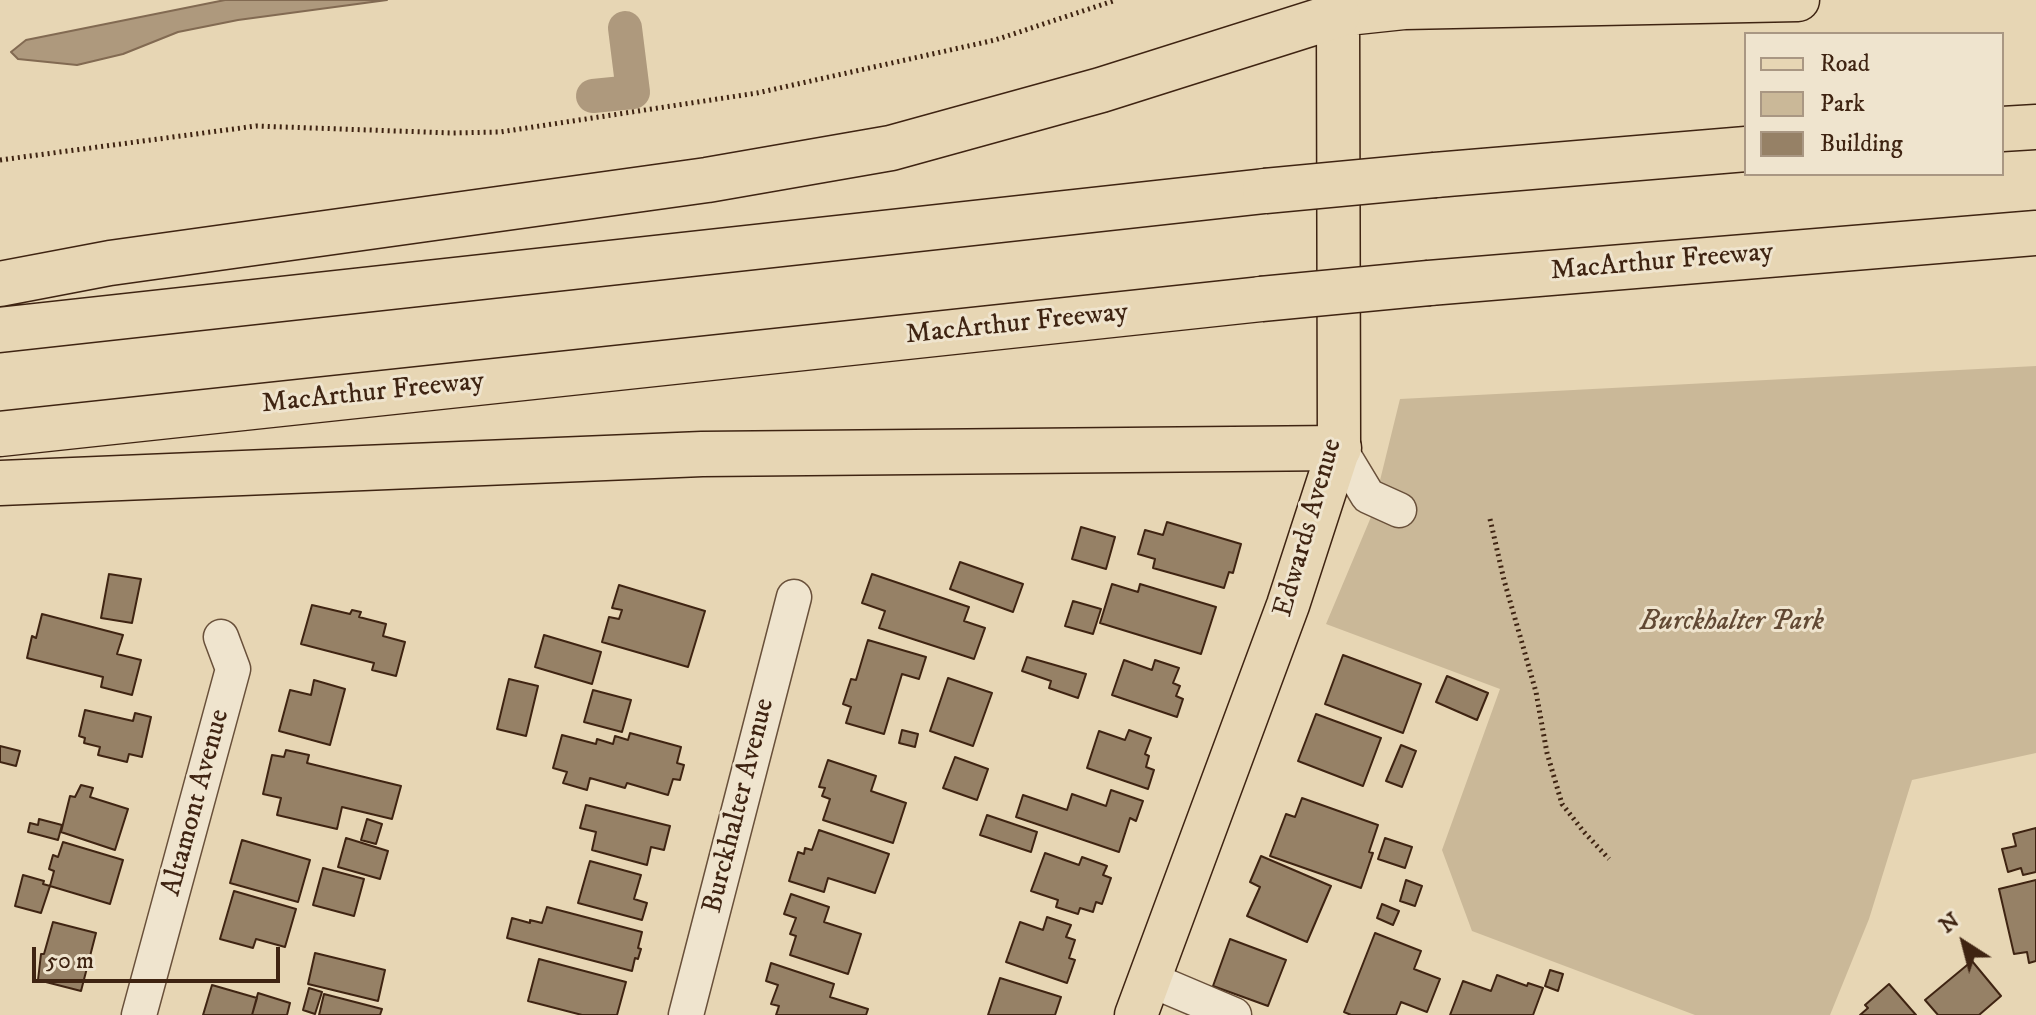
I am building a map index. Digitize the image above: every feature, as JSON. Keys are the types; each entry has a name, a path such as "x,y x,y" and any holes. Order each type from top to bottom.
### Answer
{"highway":[{"path":"0,284 110,263 767,171 891,148 1101,90 1339,5"},
{"path":"2004,129 2036,127"},
{"path":"0,330 1265,191 1744,149"},
{"name":"MacArthur Freeway","path":"0,434 1261,299 2036,233"},
{"path":"0,483 702,454 1339,448"}],"main road":[{"path":"1339,5 1404,8 1798,0"},
{"name":"Edwards Avenue","path":"1142,997 1288,605 1339,448 1339,5"}],"street":[{"path":"1339,448 1368,496 1399,510"},
{"name":"Burckhalter Avenue","path":"686,1015 794,597"},
{"name":"Altamont Avenue","path":"139,1015 233,669 221,637"},
{"path":"1142,997 1234,1015"}],"path":[{"path":"0,160 256,126 500,132 757,93 995,40 1116,0"},
{"path":"1490,519 1562,804 1609,859"}],"green space":[{"name":"Burckhalter Park","path":"2036,366 2036,753 1912,780 1869,919 1830,1015 1695,1015 1472,931 1442,850 1500,689 1326,624 1371,517 1400,399"}],"shaded area":[{"path":"225,0 387,0 238,20 178,32 123,54 77,65 18,59 11,52 26,40"}],"building":[{"path":"1167,522 1241,544 1233,573 1229,572 1224,588 1153,568 1155,559 1138,554 1145,530 1163,535"},
{"path":"1081,527 1115,537 1106,569 1072,559"},
{"path":"960,562 1023,584 1013,612 950,589"},
{"path":"109,574 141,579 132,623 101,618"},
{"path":"872,574 969,607 964,621 985,628 974,659 879,628 885,611 862,603"},
{"path":"1112,584 1138,592 1140,584 1216,607 1201,654 1100,623"},
{"path":"619,585 705,611 688,667 602,642 609,617 619,619 622,610 612,608"},
{"path":"1073,601 1101,609 1093,634 1065,626"},
{"path":"312,605 350,614 352,610 361,612 359,617 386,624 383,636 405,642 396,676 372,670 374,663 301,644"},
{"path":"42,614 123,635 117,654 141,660 132,695 101,687 103,677 27,658"},
{"path":"544,635 601,652 592,684 535,667"},
{"path":"868,640 926,657 919,679 902,674 884,734 846,723 851,707 843,704 851,679 856,680"},
{"path":"1343,655 1421,684 1403,733 1325,704"},
{"path":"1027,657 1086,674 1078,698 1049,688 1051,681 1022,671"},
{"path":"1124,660 1152,670 1155,660 1179,668 1173,683 1180,686 1176,696 1183,699 1177,717 1112,695"},
{"path":"1447,676 1488,693 1477,720 1436,702"},
{"path":"948,678 992,693 973,746 930,731"},
{"path":"509,679 538,686 526,736 497,729"},
{"path":"314,680 345,689 330,745 279,731 290,690 311,695"},
{"path":"593,690 631,700 622,732 584,722"},
{"path":"85,710 133,721 135,713 151,717 142,757 129,754 127,762 98,755 100,747 84,743 85,738 79,736"},
{"path":"1316,714 1381,738 1363,786 1298,761"},
{"path":"902,730 918,734 915,747 899,743"},
{"path":"1129,730 1151,738 1145,754 1149,756 1146,767 1154,770 1148,789 1087,768 1099,731 1125,740"},
{"path":"630,733 681,747 677,763 684,765 680,780 673,779 668,795 627,783 625,788 590,778 587,790 563,783 567,772 553,768 562,735 596,744 597,739 613,744 615,736 628,740"},
{"path":"1401,745 1416,751 1402,787 1386,781"},
{"path":"0,746 20,751 16,766 0,762"},
{"path":"286,750 309,755 307,763 401,786 392,819 342,807 337,829 277,815 281,798 263,794 272,755 284,757"},
{"path":"955,757 988,769 977,800 943,788"},
{"path":"828,760 876,776 871,791 906,803 893,843 823,820 830,799 822,796 825,788 819,787"},
{"path":"81,785 93,788 90,797 128,809 115,850 61,832 70,796 75,797"},
{"path":"1111,790 1143,801 1136,821 1130,818 1119,852 1016,817 1023,795 1067,810 1072,794 1106,806"},
{"path":"1302,798 1378,825 1369,852 1373,853 1361,888 1270,856 1286,814 1295,817"},
{"path":"586,805 670,826 664,850 651,847 647,865 592,850 596,832 580,828"},
{"path":"987,815 1037,832 1031,852 980,835"},
{"path":"39,819 62,825 58,840 28,832 30,823 38,825"},
{"path":"367,819 382,824 376,844 361,840"},
{"path":"2036,828 2036,872 2023,875 2021,868 2008,872 2002,849 2016,846 2013,834"},
{"path":"819,830 889,854 875,893 828,878 824,892 789,881 798,852 804,854 805,848 812,850"},
{"path":"346,838 388,851 380,879 338,867"},
{"path":"1385,838 1412,847 1405,868 1378,859"},
{"path":"242,840 310,860 298,902 230,883"},
{"path":"63,842 123,860 110,904 50,886 54,871 49,869 53,855 58,857"},
{"path":"1045,853 1079,865 1082,857 1107,866 1103,875 1111,878 1102,904 1096,902 1093,912 1080,908 1078,914 1056,907 1058,900 1031,891"},
{"path":"1261,856 1331,886 1307,942 1247,916 1260,887 1250,882"},
{"path":"590,861 641,875 634,899 647,903 642,920 578,903"},
{"path":"323,868 364,879 354,916 313,905"},
{"path":"23,875 50,886 41,913 15,906"},
{"path":"1406,880 1422,886 1415,906 1400,901"},
{"path":"2036,880 2036,961 2029,963 2027,952 2014,954 1999,889"},
{"path":"234,891 296,909 285,947 256,939 253,948 220,939"},
{"path":"791,894 829,907 824,922 861,934 848,974 790,955 796,936 790,934 796,918 784,914"},
{"path":"1382,904 1399,911 1393,925 1377,918"},
{"path":"547,907 642,932 638,948 641,949 632,971 507,938 512,918 542,923"},
{"path":"1047,917 1071,925 1066,937 1075,940 1069,958 1075,960 1067,983 1006,962 1020,922 1043,930"},
{"path":"53,922 96,933 81,991 38,980 41,954 44,954"},
{"path":"1375,933 1421,951 1414,969 1440,979 1427,1012 1401,1002 1396,1015 1351,1015 1344,1012"},
{"path":"1230,939 1286,960 1268,1006 1213,986"},
{"path":"315,953 385,970 378,1001 308,984"},
{"path":"539,959 626,982 617,1015 582,1015 528,1001"},
{"path":"1972,961 2001,996 1979,1015 1938,1015 1925,1000"},
{"path":"771,963 834,984 830,997 868,1009 866,1015 776,1015 779,1006 771,1004 778,985 766,981"},
{"path":"1550,970 1563,974 1558,991 1545,986"},
{"path":"1497,975 1527,986 1528,983 1543,988 1533,1015 1450,1015 1463,981 1491,991"},
{"path":"1000,978 1061,997 1055,1015 988,1015"},
{"path":"1889,984 1916,1015 1860,1015 1868,1008 1865,1005"},
{"path":"212,985 257,998 252,1015 203,1015"},
{"path":"309,988 322,992 315,1014 303,1010"},
{"path":"258,993 290,1003 287,1015 252,1015"},
{"path":"324,994 382,1009 380,1015 319,1015"}],"waterway":[{"path":"593,96 633,92 625,28"}]}
